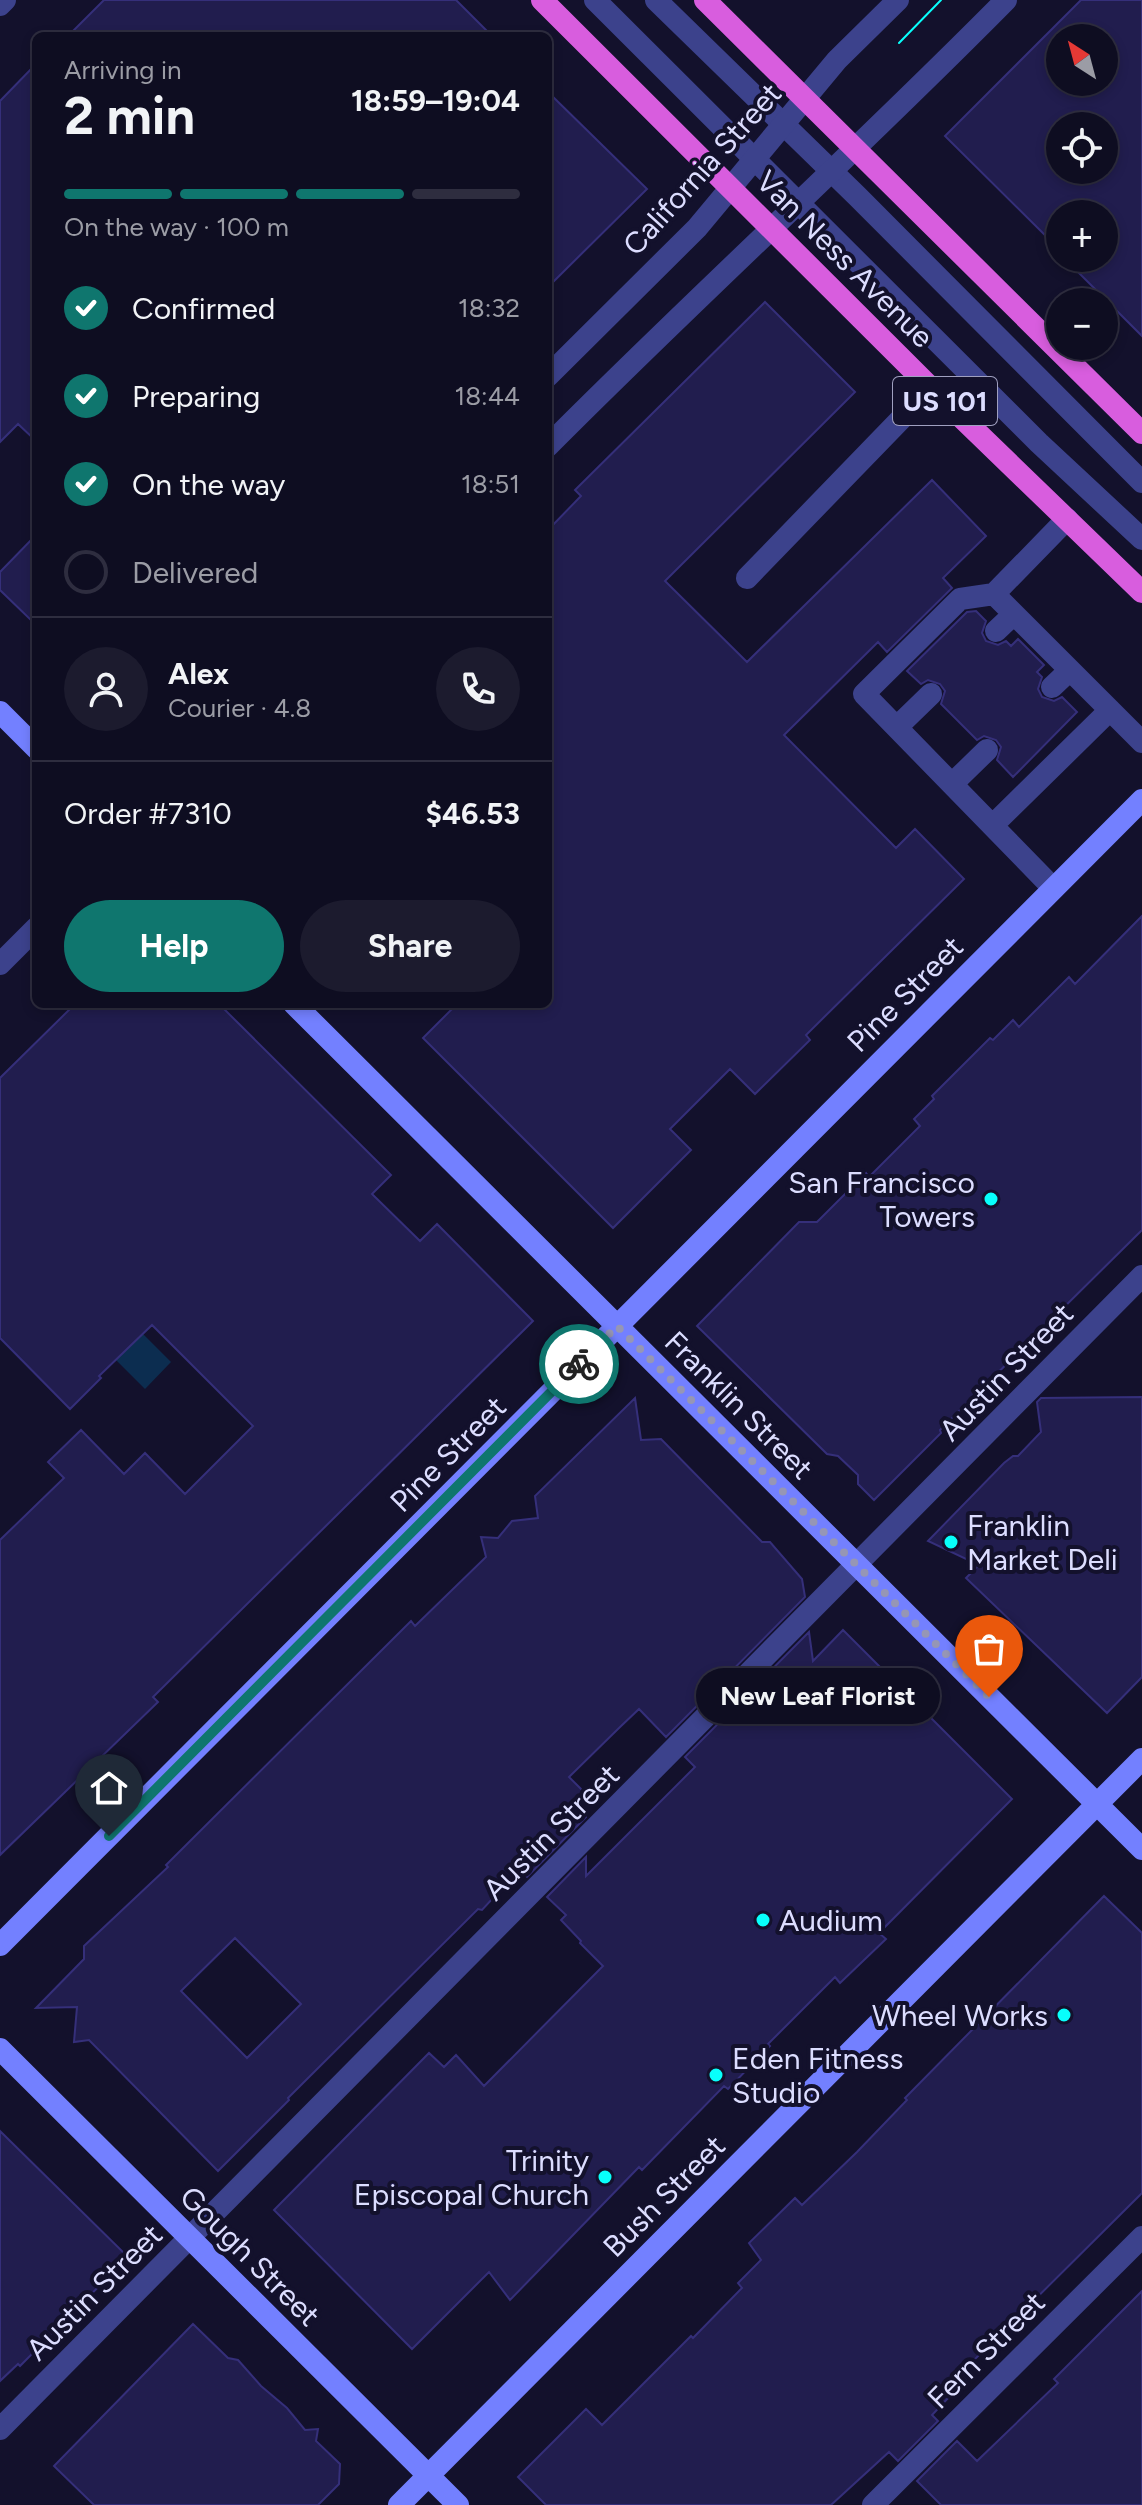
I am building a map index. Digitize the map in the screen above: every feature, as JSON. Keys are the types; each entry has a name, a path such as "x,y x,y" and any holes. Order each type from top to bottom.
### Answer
{"highway":[{"name":"Van Ness Avenue","path":"542,0 931,388 1142,592"},
{"path":"705,0 1142,433"}],"main road":[{"path":"0,712 32,744"},
{"name":"Pine Street","path":"0,1945 1142,800"},
{"name":"Franklin Street","path":"298,1008 1142,1849"},
{"name":"Bush Street","path":"399,2505 1142,1759"},
{"name":"Gough Street","path":"0,2049 458,2505"}],"street":[{"path":"0,5 5,0"},
{"path":"595,0 1039,443 1142,539"},
{"path":"656,0 1142,482"},
{"name":"California Street","path":"552,372 697,228 837,60 898,0"},
{"path":"552,442 1006,0"},
{"path":"747,578 931,388"},
{"path":"1053,888 864,694 960,599 994,594 1067,519"},
{"path":"994,594 1142,742"},
{"path":"996,631 1014,614"},
{"path":"1052,687 1070,670"},
{"path":"897,727 931,694"},
{"path":"993,825 1110,710"},
{"path":"952,784 987,750"},
{"path":"0,964 32,932"},
{"name":"Austin Street","path":"0,2429 1142,1276"},
{"name":"Fern Street","path":"873,2505 1142,2237"}],"water":[{"path":"116,1307 171,1362 145,1389 89,1333"}],"building":[{"path":"104,0 456,0 488,32 72,32"},
{"path":"1081,0 1142,0 1142,336 1118,312 1118,288 1094,288 1078,272 1118,272 1118,200 1046,200 1046,236 945,136 1046,35 1046,96 1118,96 1118,24 1057,24"},
{"path":"32,68 32,437 18,424 0,442 0,101"},
{"path":"552,96 647,189 552,283"},
{"path":"765,302 855,392 665,581 747,662 932,480 986,536 943,578 952,588 887,652 878,642 784,735 896,848 915,829 964,879 806,1035 810,1040 755,1094 730,1069 670,1129 691,1150 613,1228 423,1038 453,1008 552,1008 552,526 581,496 575,490"},
{"path":"32,539 32,621 0,590 0,572"},
{"path":"976,611 986,621 982,633 986,641 998,645 1006,641 1011,646 1018,639 1044,665 1037,672 1042,677 1038,689 1042,697 1054,701 1062,697 1077,712 1013,777 997,760 1001,747 996,740 984,736 977,740 941,704 945,691 940,684 928,680 921,684 907,671 967,612"},
{"name":"San Francisco Towers","path":"1142,916 1142,1230 940,1430 941,1433 874,1500 858,1484 858,1475 838,1456 827,1454 697,1326 799,1222 817,1222 866,1173 869,1177 920,1126 914,1119 934,1099 932,1096 990,1038 993,1040 1013,1020 1019,1027 1069,977 1075,984"},
{"path":"71,1008 223,1008 391,1175 372,1194 420,1241 437,1224 533,1321 153,1697 158,1702 0,1855 0,1540 64,1478 48,1462 81,1430 124,1474 145,1453 185,1494 253,1426 152,1325 70,1409 0,1338 0,1078"},
{"path":"1142,1397 1142,1677 1107,1713 966,1578 979,1565 928,1541 1004,1463 1018,1456 1041,1432 1037,1402 1041,1398"},
{"path":"635,1398 641,1440 661,1439 762,1542 770,1542 802,1579 805,1597 666,1737 639,1709 619,1728 569,1777 586,1794 586,1817 527,1877 519,1870 482,1910 478,1909 218,2171 89,2040 74,2042 77,2007 36,2008 84,1959 84,1946 168,1867 166,1865 411,1621 415,1626 486,1557 481,1537 498,1538 512,1521 538,1518 535,1496","holes":["235,1938 301,2004 247,2058 181,1991"]},
{"path":"843,1630 1012,1799 879,1933 886,1939 840,1983 835,1977 728,2089 724,2086 642,2170 639,2167 510,2300 489,2272 412,2349 274,2210 429,2053 444,2067 456,2055 484,2086 603,1966 561,1920 566,1915 547,1897 586,1857 586,1876 695,1767 685,1757 809,1632 813,1661"},
{"path":"1104,1896 1142,1933 1142,2193 967,2367 972,2373 932,2415 938,2421 898,2461 889,2452 831,2505 546,2505 518,2477 586,2409 602,2425 691,2336 693,2338 742,2288 738,2283 761,2260 749,2243 795,2198 802,2205 857,2152 907,2100 905,2098"},
{"path":"0,2131 128,2257 20,2366 18,2364 0,2381"},
{"path":"1142,2291 1142,2505 941,2505 917,2481 957,2441 977,2461 1058,2383 1054,2379"},
{"path":"193,2324 228,2358 238,2360 305,2430 318,2429 316,2441 340,2464 339,2484 318,2505 94,2505 54,2466"}],"tram line":[{"path":"899,43 941,0"}],"way so far":[{"path":"579,1364 617,1326 989,1697"}],"place":[{"name":"San Francisco Towers","path":"991,1199"},
{"name":"Franklin Market Deli","path":"951,1542"},
{"name":"New Leaf Florist","path":"989,1697"},
{"name":"Audium","path":"763,1920"},
{"name":"Wheel Works","path":"1064,2015"},
{"name":"Eden Fitness Studio","path":"716,2075"},
{"name":"Trinity Episcopal Church","path":"605,2177"}],"route":[{"path":"109,1836 579,1364"}]}
